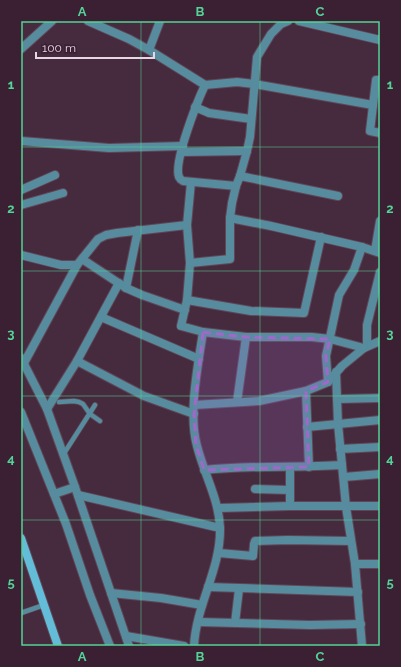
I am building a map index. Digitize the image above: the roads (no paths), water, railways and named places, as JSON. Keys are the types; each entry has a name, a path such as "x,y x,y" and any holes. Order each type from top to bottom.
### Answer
{"main road":[{"path":"21,538 58,646"}],"street":[{"path":"21,49 52,21"},
{"path":"88,21 129,39 205,84 237,82 254,84 373,105"},
{"path":"149,50 160,21"},
{"path":"190,264 230,259 230,218 236,186 247,151 257,57 271,34 281,24 288,21"},
{"path":"299,21 380,40"},
{"path":"380,80 376,80 370,131 380,133"},
{"path":"205,84 195,107 182,149 178,168 179,176 183,181 236,186"},
{"path":"195,107 209,113 251,119"},
{"path":"21,141 109,148 247,151"},
{"path":"21,190 55,175"},
{"path":"240,176 338,196"},
{"path":"191,182 187,225 190,264 187,300 182,326 203,332 246,337 312,337 330,339 365,347"},
{"path":"21,205 63,194"},
{"path":"230,218 362,247 377,252 380,221"},
{"path":"129,646 76,487 47,409 23,360 80,262 95,241 101,237 117,233 187,225"},
{"path":"126,288 138,230"},
{"path":"187,300 251,311 304,313 321,238"},
{"path":"328,382 326,356 339,295 354,270 362,247"},
{"path":"21,256 62,265 80,262 126,288 185,310"},
{"path":"365,347 367,325 380,272"},
{"path":"47,409 77,361 119,283"},
{"path":"101,317 199,359"},
{"path":"194,646 202,605 219,553 220,528 218,508 196,445 194,405 203,332"},
{"path":"237,402 246,337"},
{"path":"194,405 259,401 306,391 328,382 342,366 365,347 380,341"},
{"path":"77,361 144,396 194,414"},
{"path":"336,372 340,449 346,507 355,564 362,646"},
{"path":"306,391 309,467"},
{"path":"337,399 380,398"},
{"path":"21,412 66,524 90,595 110,646"},
{"path":"307,427 380,420"},
{"path":"340,449 380,447"},
{"path":"204,470 228,467 309,467 342,465"},
{"path":"290,466 290,506"},
{"path":"344,477 380,474"},
{"path":"54,494 76,487"},
{"path":"255,489 290,490"},
{"path":"78,495 220,528"},
{"path":"218,508 380,506"},
{"path":"219,553 253,556 255,541 351,541"},
{"path":"355,564 380,564"},
{"path":"208,587 358,592"},
{"path":"235,623 239,589"},
{"path":"111,594 168,599 202,605"},
{"path":"198,622 361,624"},
{"path":"126,636 184,646"}],"lane":[{"path":"59,402 79,402 83,404 90,414 100,422"},
{"path":"63,455 95,405"},
{"path":"21,613 44,605"}]}
